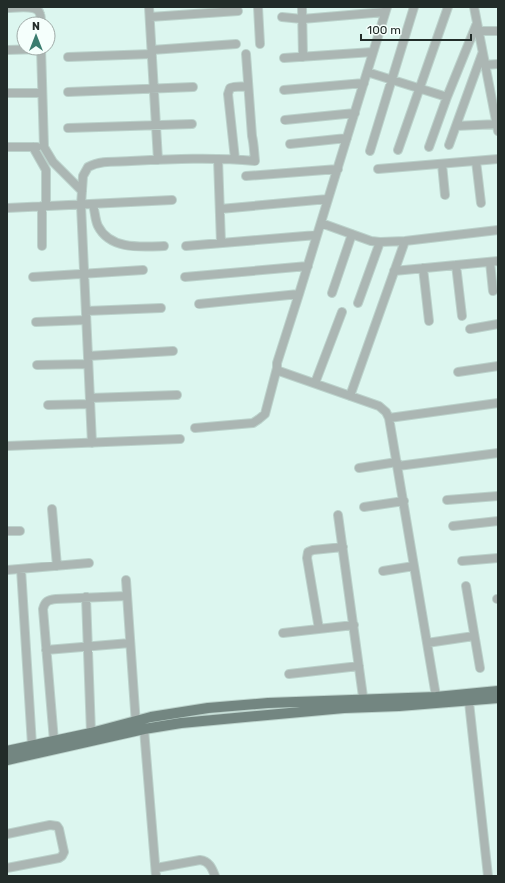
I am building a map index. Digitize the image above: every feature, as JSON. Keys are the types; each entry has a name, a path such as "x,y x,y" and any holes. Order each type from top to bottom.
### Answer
{"main road":[{"path":"7,760 138,727 151,716 208,708 268,704 364,704 436,700 498,691"},
{"path":"436,700 469,702 498,698"},
{"path":"7,751 91,733 138,727"}],"street":[{"path":"7,8 34,7 38,10 40,16"},
{"path":"149,7 158,160"},
{"path":"258,7 260,44"},
{"path":"302,7 303,57"},
{"path":"370,151 414,7"},
{"path":"398,150 448,7"},
{"path":"456,126 498,126 494,95 485,65 474,7"},
{"path":"195,428 253,422 259,420 265,414 277,363 386,10 302,19 282,17"},
{"path":"150,17 238,11"},
{"path":"478,27 498,31"},
{"path":"429,147 447,97 478,27"},
{"path":"68,57 152,52 236,44"},
{"path":"284,58 373,52"},
{"path":"449,145 483,53"},
{"path":"92,443 81,205 83,176 88,167 101,163 218,159 255,161 246,54"},
{"path":"41,56 44,147 53,162 82,191"},
{"path":"485,65 498,64"},
{"path":"367,72 447,97"},
{"path":"284,90 364,83"},
{"path":"235,159 228,94 230,88 248,86"},
{"path":"68,92 193,87"},
{"path":"7,93 42,93"},
{"path":"285,120 355,113"},
{"path":"68,128 192,124"},
{"path":"290,144 347,138"},
{"path":"7,147 44,147"},
{"path":"33,147 46,170 42,246"},
{"path":"218,159 221,243"},
{"path":"378,169 498,159"},
{"path":"476,161 481,203"},
{"path":"442,164 445,195"},
{"path":"246,176 338,169"},
{"path":"220,209 328,199"},
{"path":"7,208 94,205 172,200"},
{"path":"94,205 98,226 106,237 123,246 164,246"},
{"path":"321,223 380,242 498,230"},
{"path":"332,293 352,234"},
{"path":"186,246 317,235"},
{"path":"350,396 405,240"},
{"path":"358,303 380,242"},
{"path":"394,271 494,261 492,291"},
{"path":"456,265 462,316"},
{"path":"184,277 308,266"},
{"path":"423,268 428,321"},
{"path":"33,276 143,270"},
{"path":"199,304 299,294"},
{"path":"86,311 161,308"},
{"path":"315,383 342,312"},
{"path":"36,322 86,320"},
{"path":"470,329 498,324"},
{"path":"37,365 173,351"},
{"path":"458,372 498,366"},
{"path":"277,368 279,371 379,406 386,412 389,418 398,464 436,700"},
{"path":"48,405 177,395"},
{"path":"389,418 498,403"},
{"path":"7,446 180,439"},
{"path":"359,468 498,452"},
{"path":"447,500 498,496"},
{"path":"364,507 404,501"},
{"path":"52,509 57,566"},
{"path":"338,514 364,704"},
{"path":"453,526 498,521"},
{"path":"7,531 20,531"},
{"path":"319,629 307,558 308,552 313,550 343,547"},
{"path":"462,561 498,558"},
{"path":"7,570 90,563"},
{"path":"383,571 414,566"},
{"path":"21,569 32,745"},
{"path":"126,580 138,727 156,872 200,860 205,861 210,866 215,876"},
{"path":"466,586 480,668"},
{"path":"54,741 43,609 44,603 48,600 56,599 127,596"},
{"path":"86,597 91,733"},
{"path":"283,633 354,625"},
{"path":"427,643 474,636"},
{"path":"46,650 130,643"},
{"path":"289,674 360,666"},
{"path":"469,702 488,876"},
{"path":"7,834 50,825 57,826 64,852 59,858 7,868"}]}
